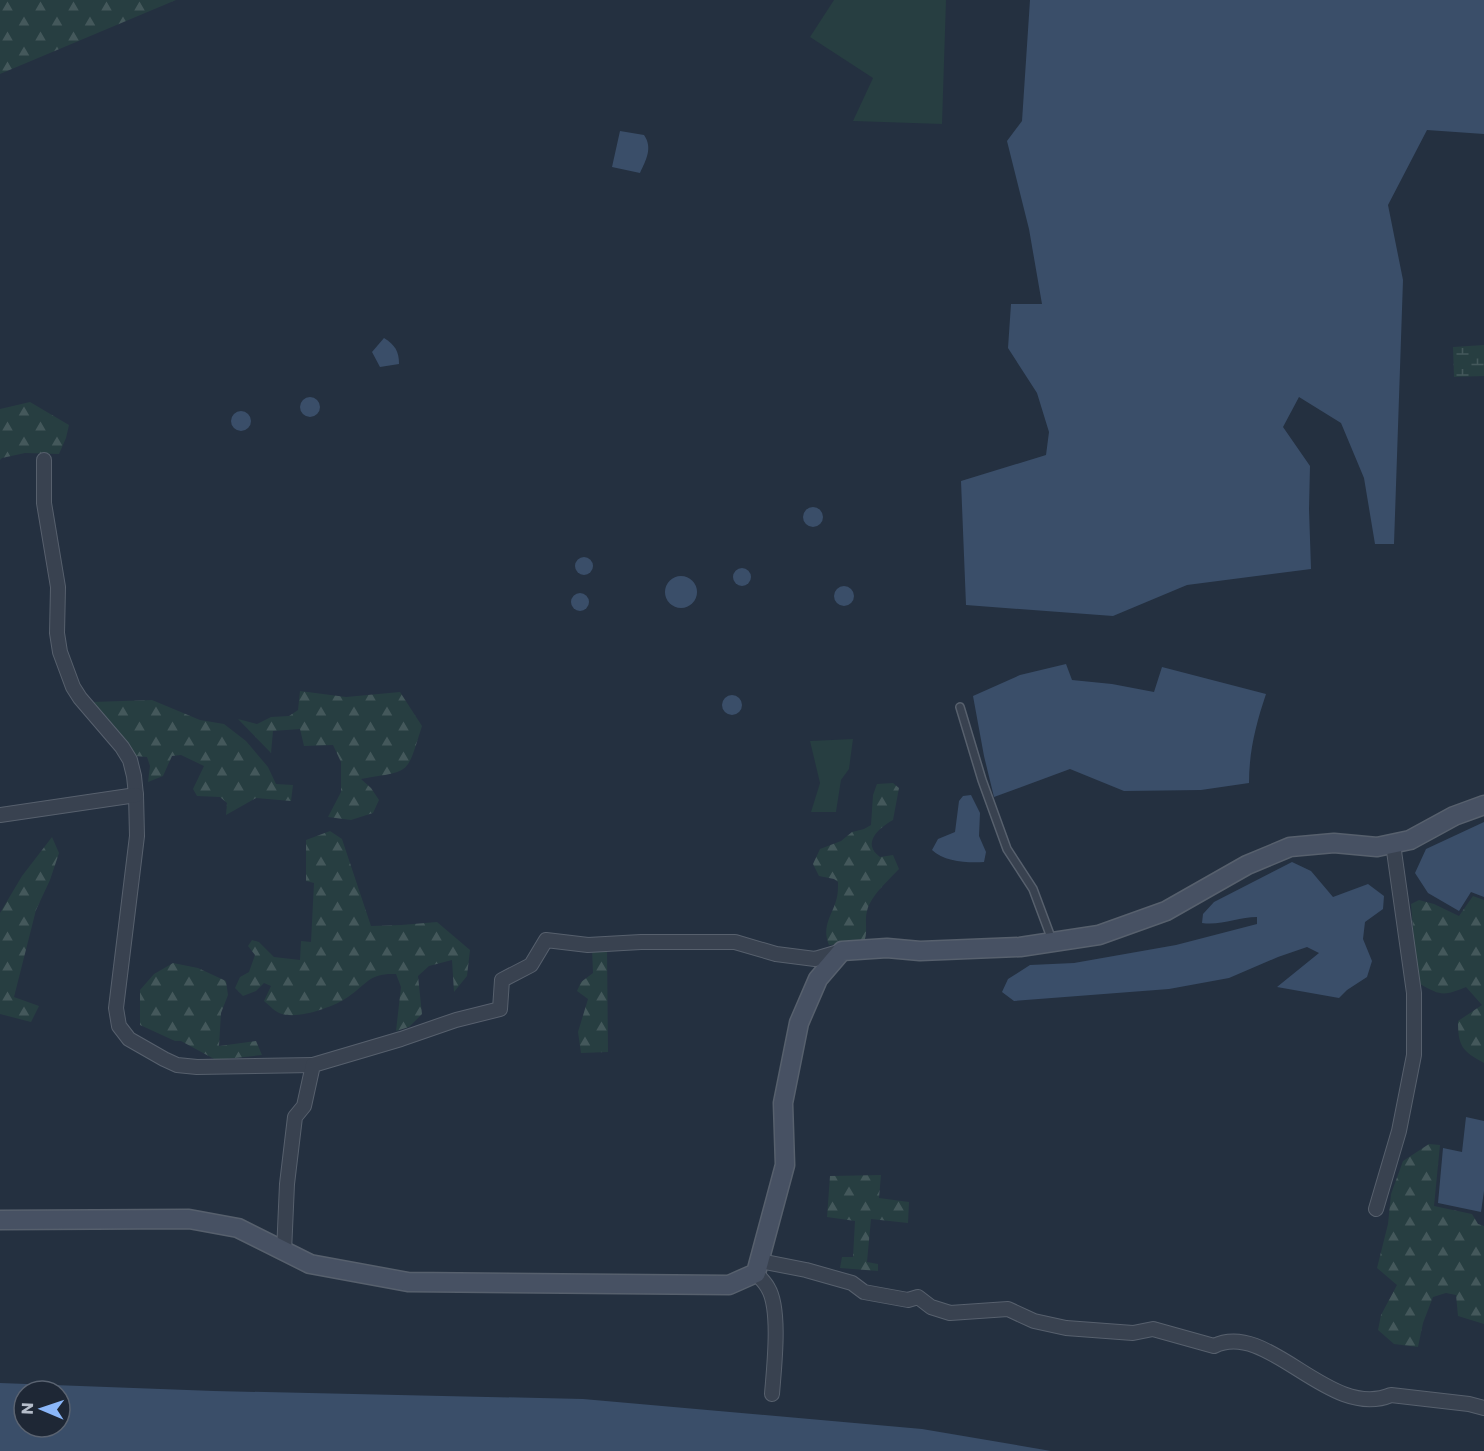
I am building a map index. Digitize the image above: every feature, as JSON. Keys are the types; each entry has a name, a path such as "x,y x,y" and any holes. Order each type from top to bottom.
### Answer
{"street":[{"path":"44,460 44,503 58,587 57,633 60,652 73,687 122,747 130,760 134,776 137,836 116,1008 119,1026 129,1039 177,1065 197,1067 313,1065 401,1040 456,1020 500,1009 502,980 531,965 546,940 588,945 641,942 735,942 776,954 815,959 842,951 887,948 920,951 1020,947 1099,934 1166,911 1246,866 1290,847 1334,843 1377,847 1393,844 1410,840 1454,816 1484,805"},
{"path":"0,815 136,795"},
{"path":"1376,1209 1399,1131 1413,1055 1414,993 1393,844"},
{"path":"772,1394 775,1353 774,1308 769,1288 758,1267 785,1165 783,1103 799,1023 818,979 842,951"},
{"path":"284,1252 287,1184 295,1117 304,1106 313,1065"},
{"path":"0,1220 189,1219 238,1228 310,1264 408,1282 729,1285 758,1267 806,1270 852,1284 864,1292 908,1299 918,1297 931,1307 950,1313 1008,1310 1034,1321 1066,1328 1133,1333 1153,1329 1214,1346 1223,1341 1250,1344 1269,1352 1348,1396 1380,1399 1391,1395 1469,1404 1484,1408"}],"lane":[{"path":"960,707 989,802 1007,849 1037,899 1053,942"}],"green space":[{"path":"0,0 176,0 0,74"},
{"path":"834,0 946,0 942,124 853,121 873,78 810,37"},
{"path":"1484,345 1484,376 1454,377 1453,347"},
{"path":"30,402 69,425 59,454 25,453 0,460 0,409"},
{"path":"300,691 346,697 400,692 422,726 413,754 405,768 390,774 361,779 379,800 373,813 351,820 328,817 341,792 341,762 333,745 304,746 300,729 273,731 271,753 238,719 257,724 271,717 289,716 298,710"},
{"path":"152,700 200,720 224,724 246,741 268,767 276,784 293,785 291,801 256,798 226,815 227,803 220,797 197,796 193,789 204,766 181,755 172,756 163,776 148,782 150,766 147,757 135,756 92,702"},
{"path":"853,739 849,769 841,780 836,812 811,812 820,783 810,741"},
{"path":"893,783 899,788 893,820 874,836 872,846 880,857 893,855 899,869 869,905 866,915 866,936 863,943 829,945 826,932 837,897 838,882 819,876 813,864 820,849 871,825 873,795 877,784"},
{"path":"330,831 342,839 371,926 437,922 470,950 467,976 454,992 452,960 429,966 418,976 422,1014 409,1027 396,1031 401,987 396,974 374,977 334,1005 298,1015 275,1011 264,1001 271,986 264,983 256,991 243,996 235,988 240,977 249,972 255,955 248,946 252,940 259,942 274,957 300,960 301,941 311,942 314,883 306,881 306,840"},
{"path":"52,837 59,853 36,910 14,997 39,1006 31,1022 0,1014 0,913 22,876"},
{"path":"1473,896 1484,900 1484,1063 1466,1051 1460,1042 1458,1029 1458,1021 1482,1005 1466,987 1443,993 1420,984 1411,904 1419,900 1434,904 1459,916"},
{"path":"592,948 607,948 608,1052 581,1053 578,1032 588,999 577,991 581,982 593,973"},
{"path":"173,963 198,968 226,981 228,995 221,1013 219,1046 256,1041 262,1055 216,1060 181,1041 175,1041 140,1025 140,990 154,974"},
{"path":"1429,1144 1440,1145 1434,1206 1472,1214 1478,1224 1484,1226 1484,1324 1458,1316 1456,1295 1446,1293 1433,1297 1423,1323 1418,1347 1394,1344 1378,1330 1381,1315 1397,1285 1377,1268 1388,1224 1391,1194 1403,1161"},
{"path":"881,1175 879,1198 909,1202 908,1223 871,1219 867,1262 878,1264 878,1271 840,1268 842,1257 853,1257 855,1221 827,1217 830,1176"}],"water":[{"path":"1030,0 1484,0 1484,134 1427,130 1388,205 1403,280 1394,544 1375,544 1364,478 1341,423 1299,397 1283,427 1310,466 1311,569 1187,585 1113,616 966,605 961,481 1046,455 1049,432 1037,393 1008,348 1011,304 1042,304 1029,229 1007,141 1022,121"},
{"path":"620,131 644,135 647,140 648,154 640,173 612,167"},
{"path":"384,338 396,349 399,364 380,367 372,352"},
{"path":"310,397 317,400 320,407 317,414 310,417 303,414 300,407 303,400"},
{"path":"241,411 248,414 251,421 248,428 241,431 234,428 231,421 234,414"},
{"path":"813,507 820,510 823,517 820,524 813,527 806,524 803,517 806,510"},
{"path":"584,557 590,560 593,566 590,572 584,575 578,572 575,566 578,560"},
{"path":"742,568 748,571 751,577 748,583 742,586 736,583 733,577 736,571"},
{"path":"681,576 692,581 697,592 692,603 681,608 670,603 665,592 670,581"},
{"path":"844,586 851,589 854,596 851,603 844,606 837,603 834,596 837,589"},
{"path":"580,593 586,596 589,602 586,608 580,611 574,608 571,602 574,596"},
{"path":"1066,664 1072,680 1112,684 1154,692 1162,667 1266,694 1254,738 1249,783 1201,790 1124,791 1070,769 994,797 973,696 1020,675"},
{"path":"732,695 739,698 742,705 739,712 732,715 725,712 722,705 725,698"},
{"path":"971,795 980,813 979,836 986,852 984,862 950,859 932,850 938,839 955,832 959,801 963,796"},
{"path":"1484,822 1484,897 1471,892 1459,911 1428,893 1415,873 1426,849"},
{"path":"1292,862 1311,871 1333,897 1368,884 1384,896 1383,909 1365,922 1363,939 1372,961 1367,977 1339,998 1277,987 1319,953 1307,947 1229,978 1169,989 1014,1001 1002,992 1008,979 1030,965 1074,963 1176,945 1257,924 1257,917 1202,923 1203,914 1214,902"},
{"path":"1466,1117 1484,1121 1484,1191 1481,1212 1438,1203 1443,1148 1462,1152"},
{"path":"0,1383 12,1383 12,1439 72,1439 72,1386 583,1399 922,1429 1051,1451 0,1451"}]}
